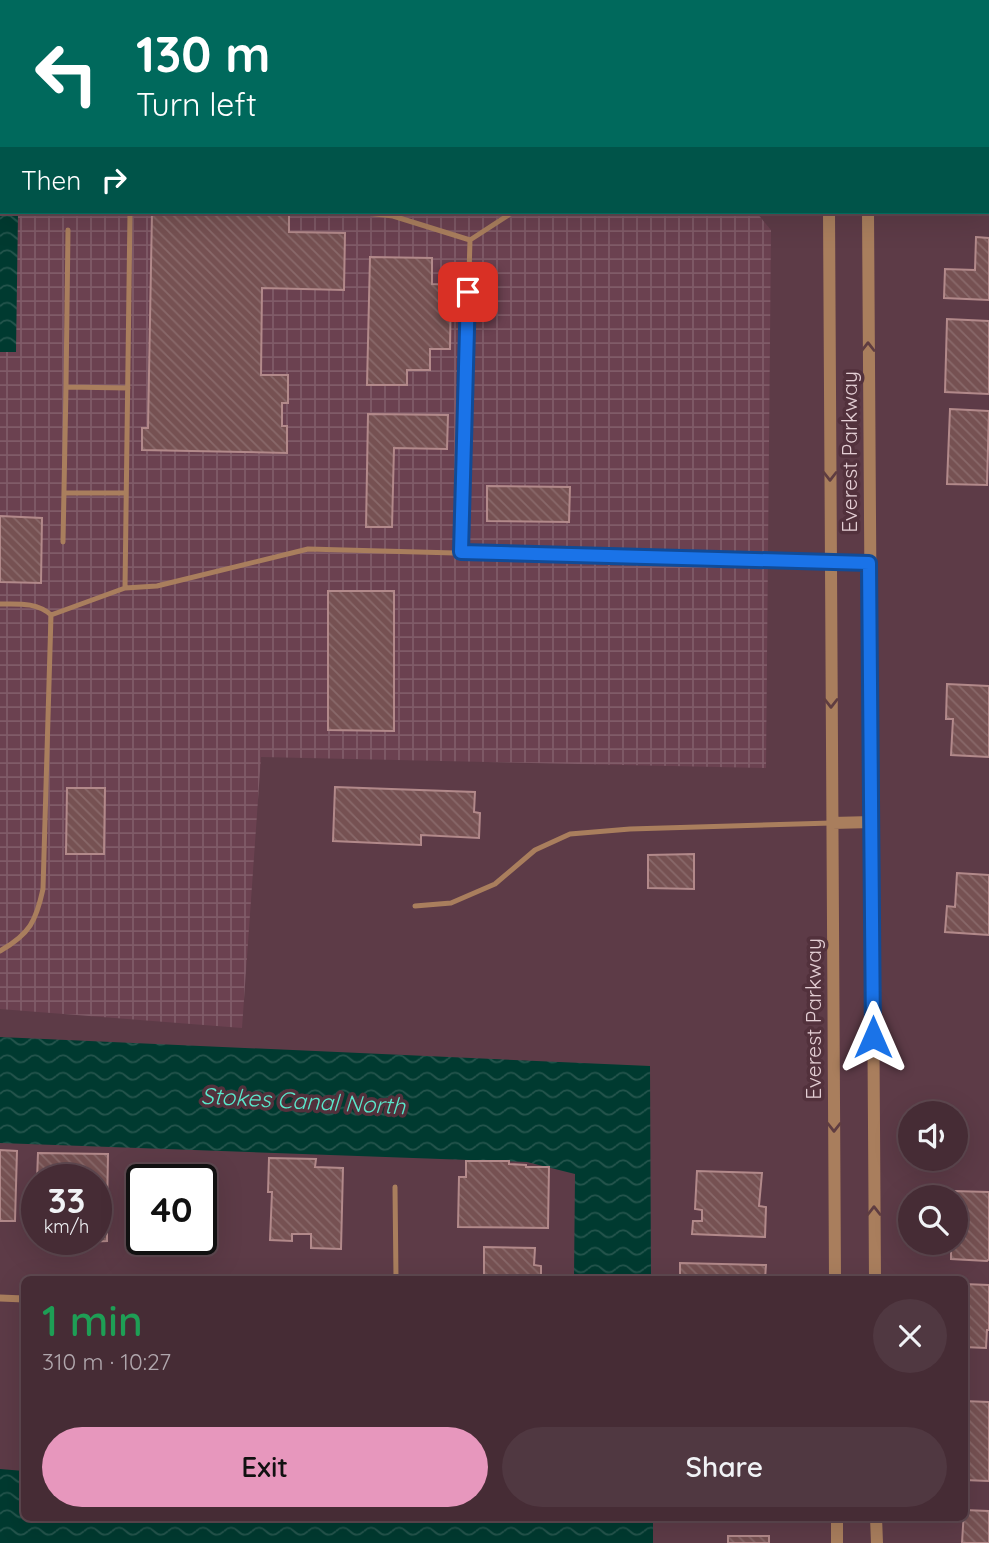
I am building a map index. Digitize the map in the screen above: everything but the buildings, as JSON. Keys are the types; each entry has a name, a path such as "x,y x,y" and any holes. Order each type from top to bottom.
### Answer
{"street":[{"name":"Everest Parkway","path":"829,214 835,1276"},
{"name":"Everest Parkway","path":"868,214 875,1276"},
{"path":"830,563 869,563"},
{"path":"832,823 872,822"},
{"path":"0,1298 21,1299"},
{"path":"837,1521 837,1543"},
{"path":"876,1521 877,1543"}],"lane":[{"path":"125,588 130,214"},
{"path":"376,214 393,216 470,240"},
{"path":"470,240 510,214"},
{"path":"63,542 68,230"},
{"path":"461,552 470,240"},
{"path":"65,387 128,388"},
{"path":"64,493 126,493"},
{"path":"51,615 125,588 157,586 309,549 830,563"},
{"path":"0,604 35,606 45,609 51,615 43,889 34,923 20,939 0,951"},
{"path":"415,906 451,903 495,884 535,850 570,834 630,829 832,823"},
{"path":"395,1187 396,1276"}],"shaded area":[{"path":"0,214 758,214 771,230 766,768 261,757 242,1028 0,1009"}],"water":[{"path":"0,214 18,214 16,352 0,352"},
{"name":"Stokes Canal North","path":"0,1037 650,1066 651,1276 574,1276 575,1174 527,1162 0,1143"},
{"path":"0,1469 21,1471 21,1521 653,1521 653,1543 0,1543"}],"route":[{"path":"468,292 461,552 869,563 873,1037"}]}
